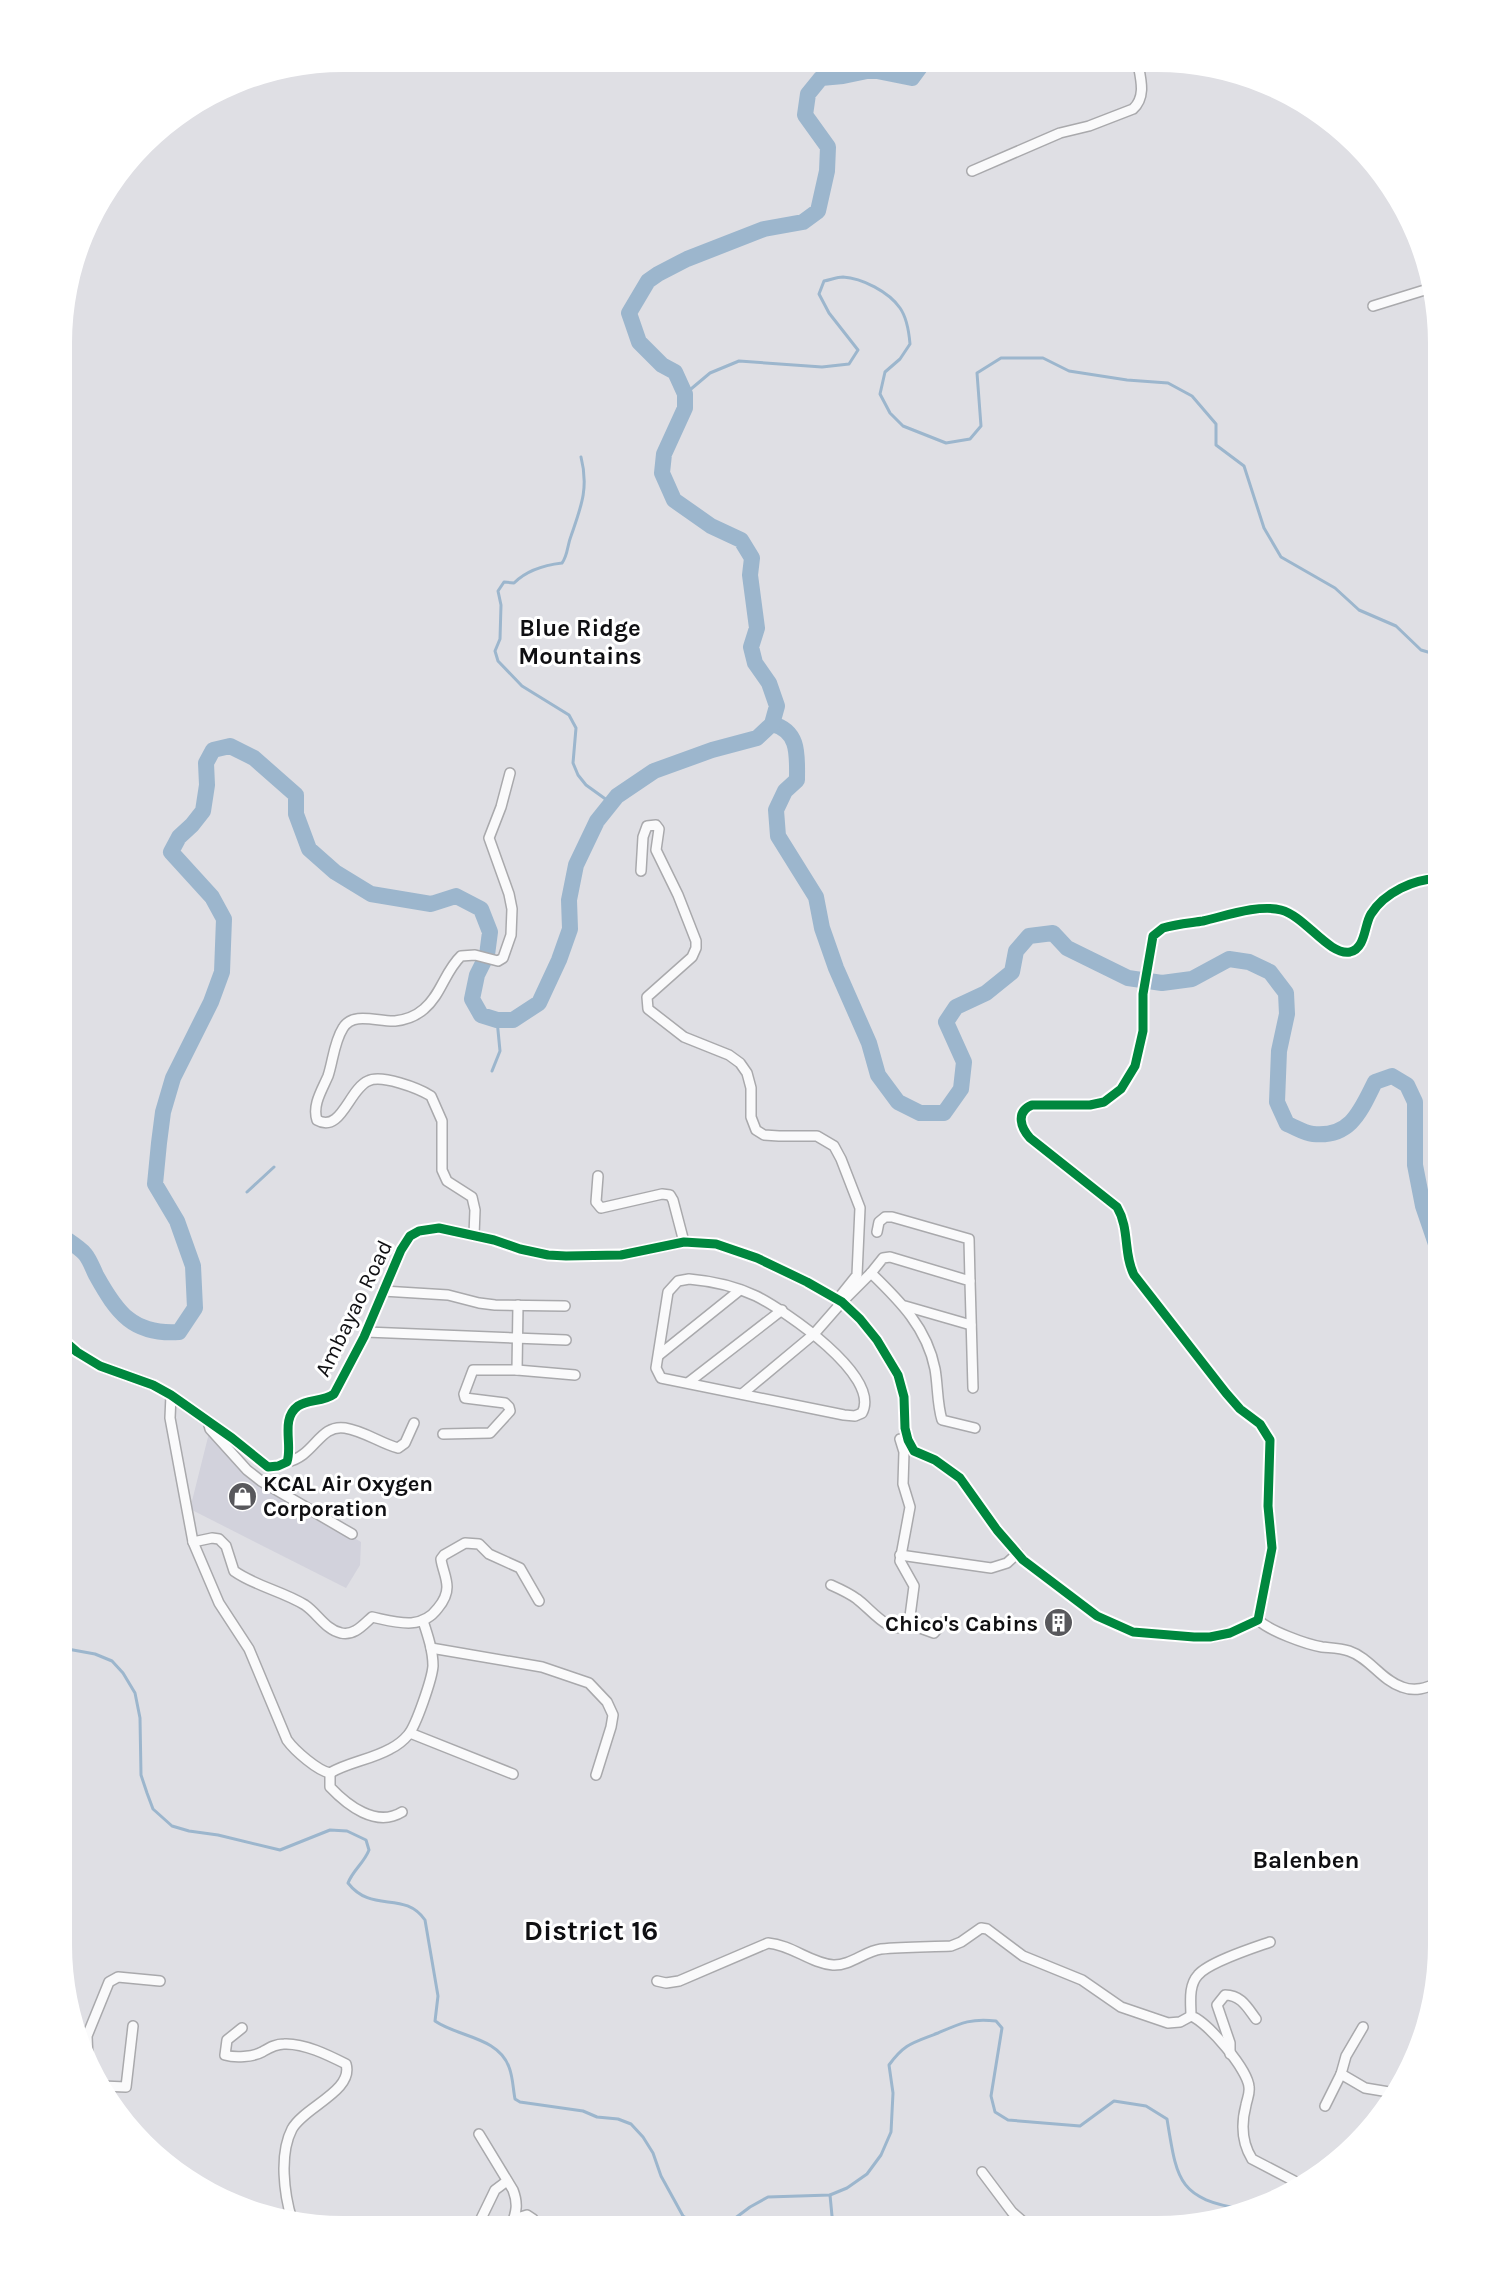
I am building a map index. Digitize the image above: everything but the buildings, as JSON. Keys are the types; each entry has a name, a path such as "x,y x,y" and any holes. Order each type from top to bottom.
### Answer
{"street":[{"path":"972,171 1060,133 1089,126 1133,110 1142,96 1139,72"},
{"path":"1373,306 1423,291"},
{"path":"474,1236 472,1197 447,1181 442,1170 442,1121 431,1096 381,1078 370,1079 353,1093 335,1120 322,1123 317,1120 315,1108 330,1070 343,1026 358,1018 395,1021 414,1016 434,1000 461,956 475,955 498,961 503,958 511,935 512,909 489,838 501,807 510,773"},
{"path":"641,871 644,832 647,826 656,825 659,829 656,850 678,895 696,940 696,948 692,957 647,997 648,1009 684,1037 729,1055 740,1063 747,1073 751,1088 751,1117 756,1130 764,1135 817,1136 834,1146 860,1208 857,1275 814,1334 742,1394"},
{"path":"1428,880 1406,885 1379,904 1368,921 1362,942 1357,949 1351,951 1337,951 1295,915 1282,910 1266,909 1163,928 1154,936 1148,964 1143,994 1143,1031 1135,1066 1121,1089 1104,1102 1032,1105 1022,1112 1021,1125 1030,1138 1117,1207 1125,1224 1127,1256 1134,1275 1240,1410 1260,1424 1270,1440 1268,1506 1272,1548 1258,1620 1265,1627 1306,1644 1349,1651 1368,1660 1400,1687 1412,1690 1428,1687"},
{"path":"598,1176 596,1202 601,1208 662,1194 670,1195 684,1242"},
{"path":"877,1232 879,1222 885,1217 892,1217 969,1239 973,1388"},
{"name":"Ambayao Road","path":"287,1462 290,1452 288,1425 293,1411 304,1403 321,1400 334,1394 366,1332 401,1250 410,1236 418,1231 439,1228 520,1249 566,1256 621,1255 684,1242 716,1244 757,1258 839,1301 860,1319 877,1340 898,1375 904,1397 905,1428 914,1452 934,1461 960,1478 997,1530 1018,1553 1097,1616 1133,1632 1210,1637 1230,1633 1258,1620"},
{"path":"839,1301 871,1273 883,1258 890,1257 970,1281"},
{"path":"871,1273 905,1306 928,1347 935,1368 942,1420 975,1428"},
{"path":"689,1279 709,1281 740,1290 782,1310 842,1359 853,1374 864,1401 862,1413 855,1416 844,1415 689,1382 667,1380 659,1376 656,1368 665,1305 672,1286 678,1281 689,1279"},
{"path":"659,1355 740,1290"},
{"path":"383,1291 448,1295 479,1303 565,1306"},
{"path":"517,1370 518,1305"},
{"path":"905,1306 971,1325"},
{"path":"689,1382 782,1310"},
{"path":"366,1332 566,1340"},
{"path":"72,1348 100,1366 153,1385 171,1395 268,1467 297,1460 311,1450 327,1430 333,1428 348,1428 394,1447 401,1447 414,1423"},
{"path":"443,1434 486,1434 494,1430 510,1411 506,1404 465,1398 464,1394 471,1373 478,1369 575,1375"},
{"path":"171,1395 170,1418 193,1542 219,1603 249,1649 288,1740 297,1752 330,1773"},
{"path":"208,1421 210,1429 247,1470 261,1481 352,1533"},
{"path":"900,1439 904,1452 903,1484 910,1507 900,1555 902,1567 914,1582 909,1624"},
{"path":"193,1542 219,1539 226,1546 234,1570 252,1582 304,1605 317,1614 329,1628 338,1633 347,1634 358,1630 372,1617 411,1624 423,1622 433,1615 446,1594 447,1584 441,1559 444,1554 465,1543 479,1544 489,1554 520,1568 539,1601"},
{"path":"900,1555 991,1568 1007,1563 1018,1553"},
{"path":"831,1585 855,1598 889,1626 900,1628 909,1624 934,1633 943,1622"},
{"path":"330,1773 343,1765 373,1757 390,1749 410,1733 433,1667 431,1648 423,1622"},
{"path":"431,1648 542,1667 589,1683 607,1702 613,1715 596,1775"},
{"path":"410,1733 513,1774"},
{"path":"330,1773 330,1787 340,1798 358,1811 379,1818 395,1816 402,1812"},
{"path":"657,1981 666,1983 679,1981 768,1943 778,1944 802,1953 818,1962 838,1965 881,1949 951,1946 981,1928 987,1929 1023,1956 1082,1980 1121,2007 1168,2023 1180,2022 1191,2016"},
{"path":"1191,2016 1191,1991 1198,1975 1229,1958 1270,1942"},
{"path":"87,2035 109,1982 117,1977 160,1981"},
{"path":"1230,2054 1228,2037 1218,2012 1217,2005 1220,2000 1225,1995 1235,1996 1243,2002 1256,2019"},
{"path":"1191,2016 1209,2028 1249,2083 1250,2092 1243,2119 1244,2144 1252,2159 1292,2180"},
{"path":"112,2086 126,2087 133,2026"},
{"path":"1326,2106 1341,2074 1346,2056 1363,2027"},
{"path":"242,2028 227,2040 225,2055 244,2056 261,2053 269,2047 284,2044 304,2046 346,2064 347,2070 343,2083 336,2091 301,2117 288,2137 285,2177 290,2211"},
{"path":"1341,2074 1365,2088 1384,2091"},
{"path":"479,2134 516,2199 513,2216"},
{"path":"982,2172 1017,2216"},
{"path":"482,2216 495,2190 507,2181"}],"shaded area":[{"path":"210,1429 253,1478 361,1542 360,1565 346,1588 190,1509"}],"waterway":[{"path":"72,1243 85,1254 111,1300 128,1319 150,1330 179,1332 195,1308 193,1266 177,1221 155,1184 159,1143 163,1112 173,1078 211,1002 222,972 224,919 212,897 171,852 179,837 203,811 207,785 206,763 213,750 230,746 254,758 296,795 296,814 309,849 335,872 371,894 431,904 456,896 481,909 490,932 487,955 477,975 472,999 481,1015 497,1020 513,1020 539,1003 559,960 570,929 569,900 576,865 597,821 617,796 654,771 712,750 757,738 772,724 777,706 769,683 755,663 751,647 757,628 750,575 752,558 741,540 711,526 674,500 662,473 664,454 685,408 685,394 675,372 662,365 639,342 629,313 648,281 658,274 687,259 764,229 803,222 818,211 827,171 828,147 805,115 808,94 821,78 862,72"},
{"path":"882,72 912,78 916,72"},
{"path":"685,394 710,373 739,361 822,367 849,364 858,350 829,313 819,294 824,281 838,277 858,280 874,287 900,308 906,321 910,344 900,359 885,372 880,394 890,413 903,426 946,443 970,439 981,426 977,373 1001,358 1043,358 1069,371 1127,380 1168,383 1192,396 1216,424 1216,445 1244,466 1264,528 1281,557 1335,588 1359,610 1396,626 1421,650 1428,652"},
{"path":"581,457 584,478 583,497 565,557 562,563 536,569 514,583 504,582 498,591 501,605 500,639 495,651 498,661 522,686 569,715 576,728 573,763 578,775 586,785 611,803"},
{"path":"772,724 781,727 792,738 797,762 797,780 785,791 776,810 778,836 816,897 822,928 836,968 869,1043 878,1075 898,1102 920,1113 944,1113 961,1089 964,1062 946,1022 956,1007 986,993 1012,972 1016,951 1029,936 1053,933 1067,948 1128,978 1162,983 1192,979 1229,959 1249,962 1270,972 1286,993 1287,1014 1279,1051 1277,1102 1287,1124 1313,1134 1337,1132 1353,1120 1375,1082 1392,1076 1407,1085 1415,1102 1415,1165 1428,1221"},
{"path":"492,1071 500,1051 497,1020"},
{"path":"247,1192 274,1167"},
{"path":"72,1650 95,1654 112,1661 123,1673 135,1693 140,1718 141,1775 153,1809 172,1826 280,1850 330,1830 347,1831 366,1840 369,1850 348,1883 367,1898 407,1906 417,1911 425,1920 438,1996 435,2021 496,2049 504,2057 509,2067 515,2099 520,2102 583,2111 597,2117 618,2119 631,2124 653,2153 661,2176 683,2216"},
{"path":"738,2216 768,2197 830,2195 847,2188 867,2174 881,2155 891,2132 893,2093 889,2065 900,2052 916,2042 960,2024 980,2020 996,2021 1002,2028 991,2096 995,2112 1008,2120 1080,2126 1114,2101 1146,2106 1167,2119 1174,2157 1184,2183 1205,2199 1229,2206"},
{"path":"830,2195 832,2216"}],"cycle path":[{"path":"72,1348 100,1366 153,1385 171,1395 232,1438 268,1467 278,1466 287,1462 288,1425 293,1411 306,1402 334,1394 364,1337 401,1250 410,1236 419,1231 439,1228 494,1240 520,1249 566,1256 621,1255 684,1242 716,1244 757,1258 807,1282 842,1302 860,1319 877,1340 898,1375 904,1397 905,1428 914,1451 935,1460 960,1478 997,1530 1023,1560 1097,1616 1133,1632 1194,1637 1230,1633 1258,1620 1272,1548 1268,1506 1270,1440 1260,1424 1240,1409 1226,1393 1134,1275 1124,1224 1117,1207 1030,1138 1022,1125 1023,1112 1032,1105 1090,1105 1104,1102 1121,1089 1135,1066 1143,1031 1143,994 1153,936 1163,928 1242,911 1263,908 1281,910 1299,920 1334,948 1342,952 1350,952 1355,950 1362,941 1371,914 1377,906 1401,888 1428,879"}],"place":[{"name":"KCAL Air Oxygen Corporation","path":"242,1496"},
{"name":"Chico's Cabins","path":"1059,1623"}],"district":[{"name":"Blue Ridge Mountains","path":"580,642"},
{"name":"Balenben","path":"1306,1860"},
{"name":"District 16","path":"591,1930"}]}
